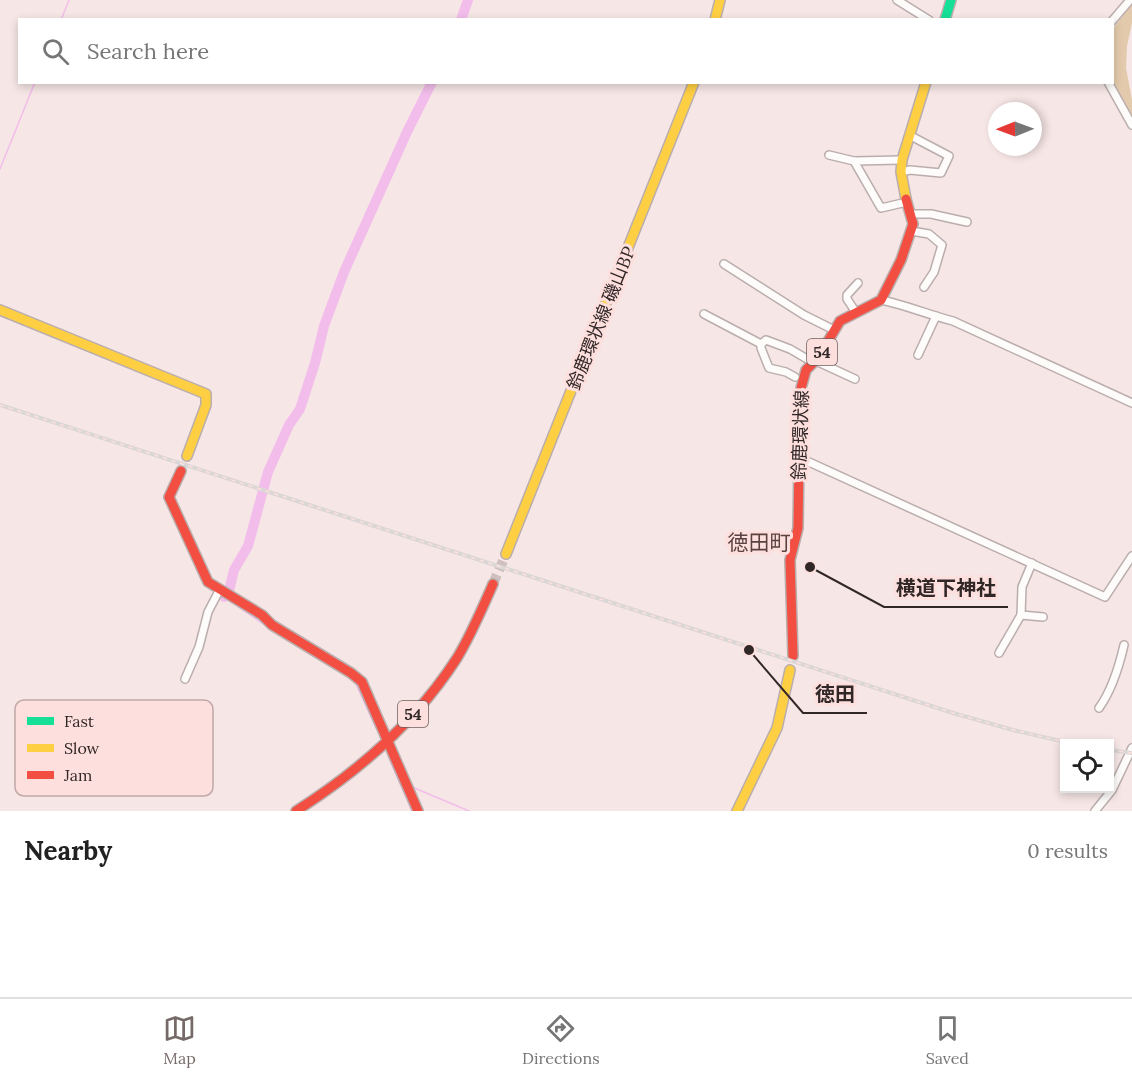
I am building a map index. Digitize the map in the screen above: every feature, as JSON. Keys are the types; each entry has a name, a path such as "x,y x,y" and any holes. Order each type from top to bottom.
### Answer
{"main road":[{"path":"716,18 720,0"},
{"path":"946,18 951,0"},
{"name":"鈴鹿環状線 磯山BP","path":"506,554 693,84"},
{"path":"881,300 901,260 913,224 901,172 902,160 925,84"},
{"name":"鈴鹿環状線","path":"793,656 790,560 798,528 800,392 803,377 840,321 855,311 881,300"},
{"path":"0,310 206,394 206,405 188,456"},
{"path":"182,471 169,497 208,582 355,676 364,686 418,811"},
{"name":"54","path":"296,811 344,777 402,728 455,660 474,628 493,584"},
{"path":"737,811 777,728 790,670"}],"street":[{"path":"897,0 926,18"},
{"path":"1114,20 1130,0"},
{"path":"1109,84 1132,125"},
{"path":"901,172 910,170 940,173 949,156 909,135"},
{"path":"829,155 854,161 902,160"},
{"path":"854,161 881,208 907,202"},
{"path":"910,214 932,214 967,222"},
{"path":"911,231 929,234 942,245 934,272 924,287"},
{"path":"724,264 797,310 834,330"},
{"path":"855,311 847,295 858,283"},
{"path":"881,300 912,307 954,321 1132,403"},
{"path":"704,314 761,344"},
{"path":"918,356 936,316"},
{"path":"761,344 766,340 772,342 855,379"},
{"path":"761,344 769,368 795,377"},
{"path":"798,457 1106,597 1132,556"},
{"path":"999,653 1021,615 1022,587 1032,563"},
{"path":"185,679 199,647 208,612 220,589"},
{"path":"1021,615 1043,617"},
{"path":"1099,708 1105,700 1119,666 1124,645"},
{"path":"1095,811 1112,790 1132,748"}],"shaded area":[{"path":"1132,3 1132,23 1127,46 1126,68 1132,100 1132,119 1113,84 1114,28"}],"waterway":[{"path":"62,18 69,0"},
{"path":"462,18 468,0"},
{"path":"0,169 34,84"},
{"path":"224,597 229,591 234,570 248,546 268,472 289,425 300,409 324,326 344,272 431,84"},
{"path":"225,598 268,627"},
{"path":"292,642 342,673"},
{"path":"355,682 376,728"},
{"path":"388,756 412,811"},
{"path":"412,787 469,811"}],"tunnel":[{"path":"493,584 506,554"}],"railway":[{"path":"0,405 953,713 1060,741"},
{"path":"1114,751 1132,753"}],"traffic: fast":[{"path":"946,18 951,0"}],"traffic: slow":[{"path":"716,18 720,0"},
{"path":"506,554 693,84"},
{"path":"906,199 901,172 902,160 925,84"},
{"path":"0,310 206,394 206,405 187,456"},
{"path":"737,811 777,728 790,670"}],"traffic: jam":[{"path":"793,656 790,560 798,528 800,392 806,370 818,358 840,321 881,300 901,260 913,224 906,199"},
{"path":"181,471 169,497 208,582 362,682 418,811"},
{"path":"296,811 364,762 405,724 457,658 493,584"}],"place":[{"name":"横道下神社","path":"810,567"},
{"name":"徳田","path":"749,650"}],"district":[{"name":"徳田町","path":"759,542"}]}
